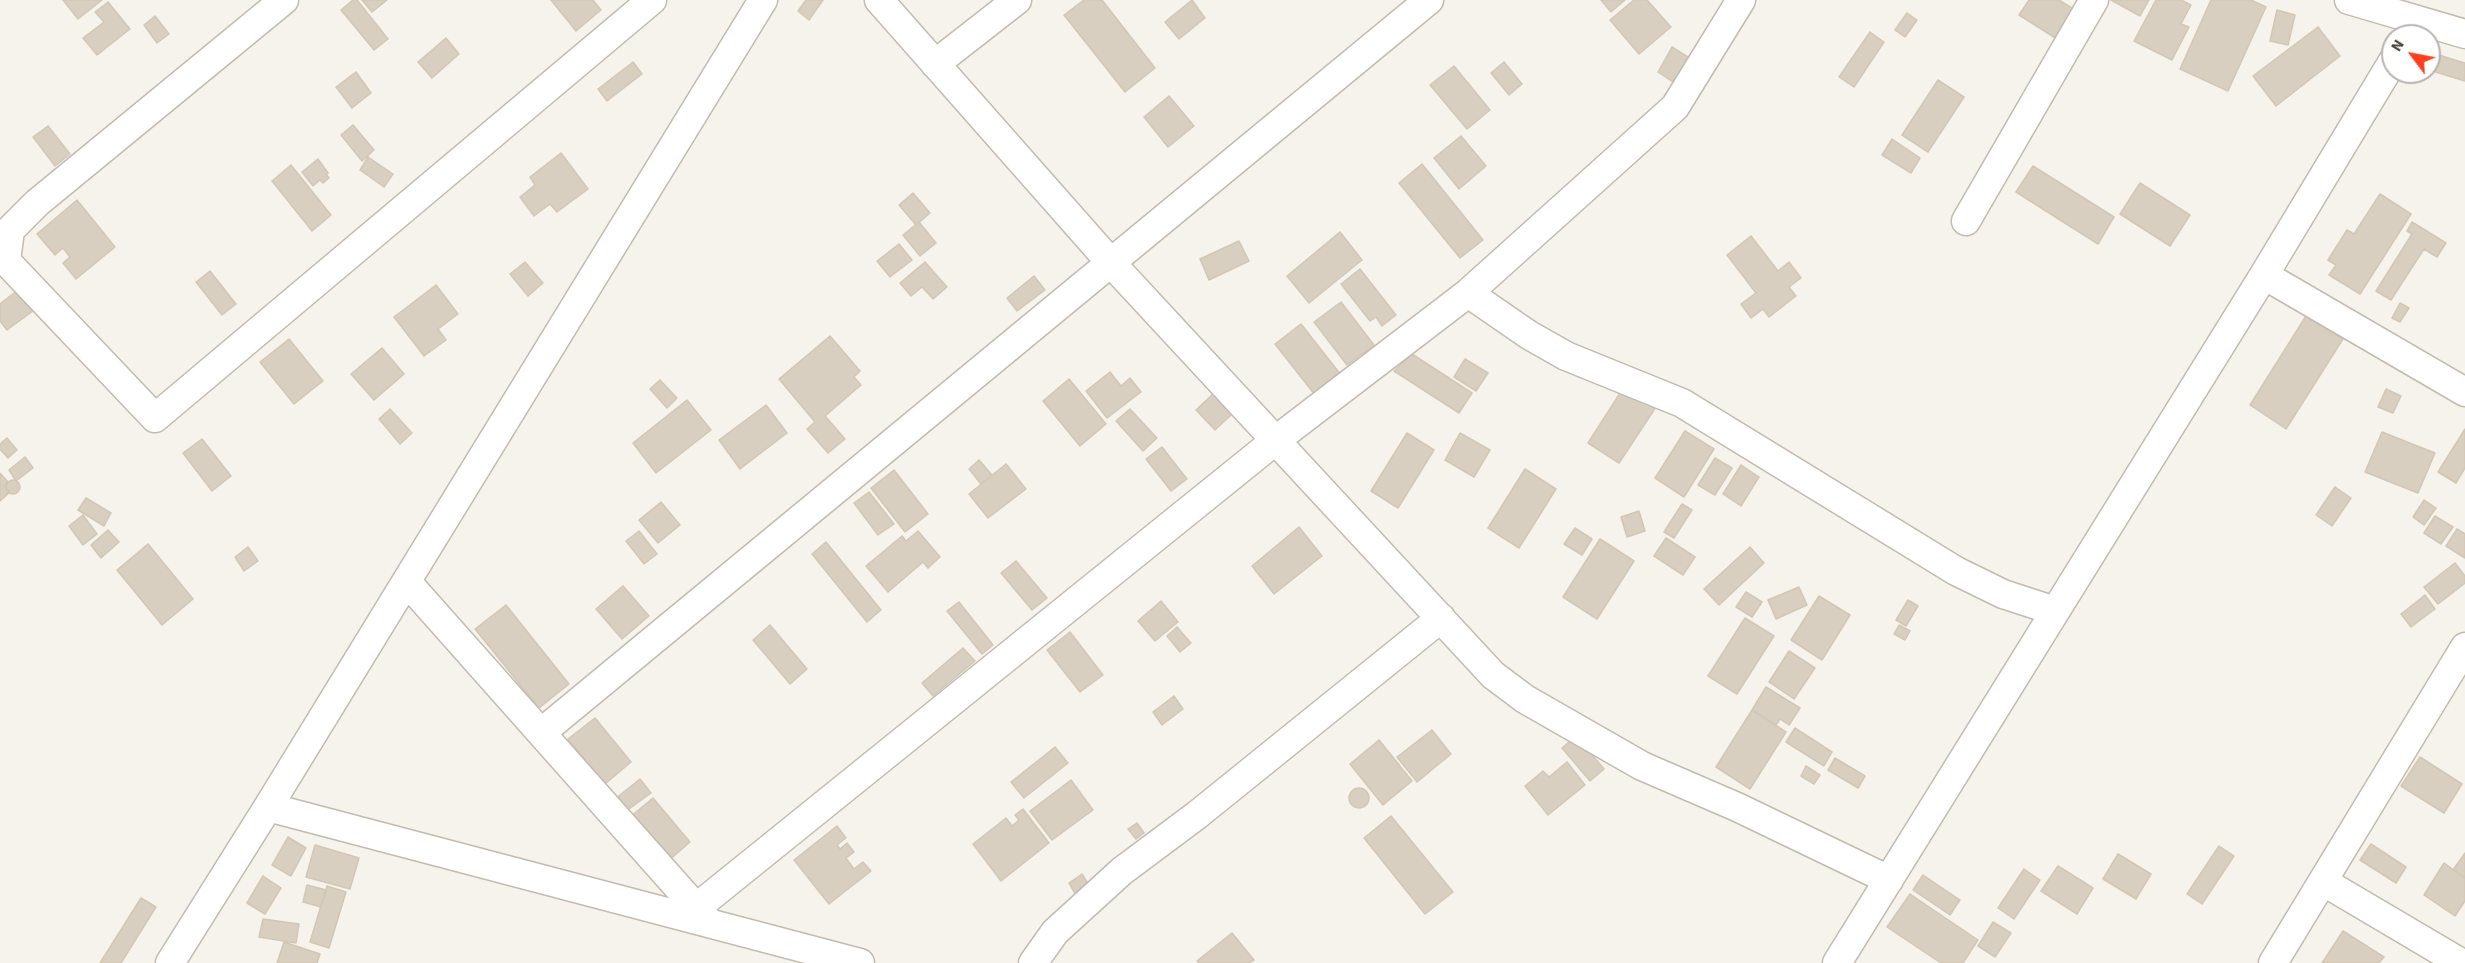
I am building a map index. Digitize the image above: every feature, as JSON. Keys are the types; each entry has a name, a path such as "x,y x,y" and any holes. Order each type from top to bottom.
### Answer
{"street":[{"path":"284,0 36,203 10,230 6,261 155,418 652,0"},
{"path":"170,963 763,0"},
{"path":"879,0 1112,264 1493,675 1525,699 1642,766 1737,807 1889,880"},
{"path":"935,64 1017,0"},
{"path":"542,732 1430,0"},
{"path":"703,916 1275,440 1468,293 1675,107 1741,0"},
{"path":"1966,221 2094,0"},
{"path":"2349,0 2418,18 2465,34"},
{"path":"1837,963 2264,275 2381,81"},
{"path":"2264,275 2465,392"},
{"path":"1468,293 1529,335 1566,356 1682,403 1956,571 2003,594 2055,611"},
{"path":"406,582 542,732 703,916"},
{"path":"1033,963 1055,932 1122,871 1197,815 1441,618"},
{"path":"2273,963 2465,647"},
{"path":"268,807 703,916 860,963"},
{"path":"2324,882 2461,963"}],"building":[{"path":"63,0 102,0 78,19"},
{"path":"353,0 357,0 388,39 374,50 341,10"},
{"path":"362,0 387,0 372,12"},
{"path":"551,0 593,0 601,10 576,31"},
{"path":"806,0 823,0 809,20 798,11"},
{"path":"1084,0 1102,0 1155,68 1125,92 1064,15"},
{"path":"1192,0 1205,18 1179,39 1165,22"},
{"path":"1601,0 1625,0 1611,12"},
{"path":"1634,0 1647,0 1671,27 1639,54 1610,20"},
{"path":"2029,0 2059,0 2075,10 2057,39 2019,15"},
{"path":"2111,0 2149,0 2140,16"},
{"path":"2156,0 2181,0 2191,5 2181,24 2189,27 2172,60 2134,41"},
{"path":"2211,0 2251,0 2266,7 2228,91 2180,69"},
{"path":"108,2 130,29 97,55 83,38 104,22 95,12"},
{"path":"2277,10 2295,15 2288,45 2270,41"},
{"path":"1907,13 1917,20 1905,37 1895,30"},
{"path":"155,16 169,34 157,43 144,25"},
{"path":"2318,27 2340,56 2276,106 2253,76"},
{"path":"1870,32 1884,42 1854,87 1839,77"},
{"path":"446,38 459,54 432,78 418,62"},
{"path":"1672,47 1691,59 1676,84 1658,72"},
{"path":"2441,56 2465,63 2465,81 2441,74"},
{"path":"633,62 642,74 607,101 598,89"},
{"path":"1504,62 1522,84 1509,95 1491,73"},
{"path":"1454,66 1490,110 1467,129 1430,85"},
{"path":"356,72 371,93 352,108 336,87"},
{"path":"1938,80 1964,97 1928,152 1902,135"},
{"path":"1169,96 1194,126 1168,147 1144,117"},
{"path":"353,125 374,150 362,161 341,135"},
{"path":"48,126 70,154 55,166 33,137"},
{"path":"1461,136 1486,166 1459,189 1434,158"},
{"path":"1892,139 1920,158 1911,173 1882,155"},
{"path":"561,153 588,189 557,212 550,204 534,216 520,197 535,185 530,177"},
{"path":"368,157 393,174 384,187 360,170"},
{"path":"318,159 329,178 323,183 320,180 313,186 302,172"},
{"path":"1422,164 1483,240 1460,258 1399,183"},
{"path":"291,165 331,215 312,231 272,181"},
{"path":"2033,166 2114,217 2098,244 2016,192"},
{"path":"2140,183 2190,215 2170,246 2120,214"},
{"path":"913,193 930,213 916,225 899,205"},
{"path":"2380,194 2411,214 2360,294 2329,275 2336,265 2328,260 2347,230 2354,234"},
{"path":"77,200 115,247 76,279 63,263 70,257 63,248 55,255 37,234"},
{"path":"919,222 936,243 920,256 903,235"},
{"path":"2412,222 2446,243 2437,257 2424,249 2391,300 2376,291 2412,234 2407,231"},
{"path":"1340,232 1362,260 1309,303 1287,276"},
{"path":"1751,236 1778,271 1789,262 1801,278 1789,287 1796,296 1769,317 1763,309 1751,318 1741,304 1756,293 1727,255"},
{"path":"1239,241 1249,261 1209,280 1200,259"},
{"path":"899,244 912,260 890,277 877,261"},
{"path":"525,262 543,283 528,296 510,274"},
{"path":"925,262 947,287 933,299 922,287 911,296 900,283"},
{"path":"1360,269 1396,315 1382,326 1376,317 1370,321 1341,284"},
{"path":"210,271 236,304 222,315 196,282"},
{"path":"1034,276 1045,290 1017,311 1007,298"},
{"path":"436,285 458,314 438,329 446,340 424,356 394,317"},
{"path":"18,290 33,311 7,330 0,321 0,304"},
{"path":"1341,302 1374,345 1347,365 1314,322"},
{"path":"2400,303 2409,308 2400,322 2392,318"},
{"path":"2306,316 2343,339 2286,429 2250,405"},
{"path":"1301,324 1341,375 1315,395 1275,344"},
{"path":"830,336 860,371 854,377 861,385 825,416 845,439 828,453 807,429 815,422 779,379"},
{"path":"289,339 323,381 294,404 260,362"},
{"path":"382,348 404,374 374,400 351,374"},
{"path":"1412,354 1472,393 1459,413 1394,371"},
{"path":"1465,359 1488,373 1476,391 1454,377"},
{"path":"1110,372 1121,386 1130,378 1141,392 1107,418 1086,391"},
{"path":"1069,379 1106,424 1080,446 1043,401"},
{"path":"660,380 677,398 667,408 650,389"},
{"path":"1624,387 1656,407 1619,463 1588,443"},
{"path":"2386,389 2401,396 2393,413 2378,407"},
{"path":"1213,394 1232,414 1215,430 1196,410"},
{"path":"687,400 711,430 656,473 633,443"},
{"path":"766,405 787,433 740,469 719,440"},
{"path":"390,409 412,433 400,444 379,419"},
{"path":"1130,409 1157,438 1143,451 1116,421"},
{"path":"2465,429 2465,468 2456,483 2438,472"},
{"path":"1685,431 1714,449 1684,497 1655,478"},
{"path":"2382,432 2435,453 2418,493 2365,472"},
{"path":"1407,433 1434,450 1398,508 1371,491"},
{"path":"1460,433 1490,450 1474,477 1445,460"},
{"path":"7,438 17,450 8,458 0,449 0,444"},
{"path":"202,439 231,476 212,491 183,453"},
{"path":"1162,447 1187,479 1171,491 1146,459"},
{"path":"25,457 33,468 16,481 9,470"},
{"path":"1715,458 1732,468 1715,495 1698,485"},
{"path":"979,460 992,475 981,484 969,469"},
{"path":"1006,464 1026,489 988,518 969,494"},
{"path":"1741,465 1759,477 1741,506 1723,494"},
{"path":"1525,469 1556,489 1519,548 1488,528"},
{"path":"894,470 928,514 905,532 871,488"},
{"path":"0,473 8,482 4,486 10,492 0,501"},
{"path":"13,480 18,482 20,487 18,492 13,494 8,492 6,487 8,482"},
{"path":"2335,487 2351,498 2332,526 2316,515"},
{"path":"869,492 894,524 878,535 854,503"},
{"path":"86,498 111,513 104,526 78,510"},
{"path":"2424,500 2436,508 2424,525 2413,517"},
{"path":"661,502 680,525 658,543 639,520"},
{"path":"1682,504 1692,510 1674,538 1664,532"},
{"path":"1639,511 1645,531 1627,537 1621,517"},
{"path":"83,515 97,534 83,545 69,526"},
{"path":"2435,516 2453,527 2441,544 2424,533"},
{"path":"1299,527 1322,556 1274,594 1252,566"},
{"path":"1575,528 1592,539 1582,555 1564,544"},
{"path":"2457,529 2465,534 2465,558 2446,546"},
{"path":"108,530 119,542 101,558 91,545"},
{"path":"639,531 657,554 644,564 626,541"},
{"path":"918,531 940,557 928,568 923,562 888,592 866,566 902,536 906,541"},
{"path":"1666,538 1695,557 1683,575 1654,556"},
{"path":"1600,539 1634,561 1597,619 1563,597"},
{"path":"826,542 881,610 867,622 812,554"},
{"path":"148,544 193,599 162,625 117,570"},
{"path":"248,547 258,561 244,571 235,557"},
{"path":"1750,547 1764,563 1719,605 1704,589"},
{"path":"1016,561 1047,598 1032,610 1001,573"},
{"path":"2455,563 2465,576 2465,583 2438,604 2424,587"},
{"path":"623,586 649,616 622,639 596,609"},
{"path":"1799,587 1807,605 1776,619 1768,600"},
{"path":"1746,592 1762,602 1752,617 1736,607"},
{"path":"2425,595 2435,609 2411,627 2401,614"},
{"path":"1819,596 1850,615 1822,660 1791,640"},
{"path":"1908,600 1918,606 1906,626 1896,620"},
{"path":"1161,601 1178,622 1155,641 1138,621"},
{"path":"959,602 993,645 982,654 947,611"},
{"path":"506,605 569,684 539,708 475,629"},
{"path":"1745,618 1774,636 1737,694 1708,676"},
{"path":"770,625 807,669 790,684 753,640"},
{"path":"1899,625 1910,631 1905,640 1894,634"},
{"path":"1177,627 1191,643 1180,652 1167,636"},
{"path":"1070,632 1103,675 1080,692 1047,650"},
{"path":"963,648 975,661 933,696 922,683"},
{"path":"1789,651 1815,668 1794,699 1769,682"},
{"path":"1766,687 1800,708 1789,725 1780,719 1776,725 1752,710"},
{"path":"1174,696 1183,709 1162,725 1153,712"},
{"path":"1752,710 1786,732 1750,789 1716,767"},
{"path":"595,718 631,762 605,784 568,739"},
{"path":"1795,728 1832,752 1824,766 1786,742"},
{"path":"1432,730 1451,754 1417,782 1397,757"},
{"path":"1576,736 1604,769 1590,781 1562,748"},
{"path":"1379,740 1412,781 1383,805 1350,764"},
{"path":"1055,747 1068,763 1024,798 1011,782"},
{"path":"2420,757 2462,784 2444,813 2401,786"},
{"path":"1835,758 1865,776 1858,788 1828,770"},
{"path":"1567,762 1585,785 1548,815 1525,786 1543,771 1549,777"},
{"path":"1806,766 1820,775 1814,784 1801,776"},
{"path":"640,779 651,793 625,812 615,799"},
{"path":"1071,780 1093,810 1052,840 1030,811"},
{"path":"1359,788 1366,791 1369,798 1366,805 1359,808 1352,805 1349,798 1352,791"},
{"path":"653,798 690,842 667,862 630,817"},
{"path":"1023,809 1049,843 1001,881 973,844 1006,818 1012,826 1019,820 1015,815"},
{"path":"1391,816 1453,892 1425,914 1364,838"},
{"path":"1137,823 1144,833 1136,839 1128,829"},
{"path":"837,826 846,838 837,845 840,849 847,843 854,852 846,858 854,869 863,862 871,871 829,904 794,860"},
{"path":"288,837 306,848 291,876 272,865"},
{"path":"2371,844 2406,867 2396,883 2360,860"},
{"path":"315,845 359,858 350,889 306,877"},
{"path":"2219,846 2234,856 2202,904 2187,894"},
{"path":"2465,853 2465,878 2453,870"},
{"path":"2118,854 2151,874 2136,899 2103,879"},
{"path":"2444,863 2465,878 2465,901 2455,916 2424,895"},
{"path":"2058,866 2093,888 2077,914 2041,891"},
{"path":"2024,869 2040,880 2014,919 1998,908"},
{"path":"1082,874 1092,890 1078,899 1069,883"},
{"path":"1923,875 1960,900 1950,915 1913,890"},
{"path":"263,876 281,888 265,914 247,903"},
{"path":"307,885 326,890 321,907 303,902"},
{"path":"327,886 346,892 329,948 310,942"},
{"path":"1910,894 1978,940 1963,963 1941,963 1887,927"},
{"path":"141,898 156,907 121,963 100,963"},
{"path":"263,919 299,924 296,943 259,937"},
{"path":"1993,922 2011,933 1995,957 1978,946"},
{"path":"2343,931 2384,957 2379,963 2322,963"},
{"path":"1232,933 1254,960 1249,963 1199,963 1197,961"},
{"path":"284,942 320,954 317,963 277,963"}]}
